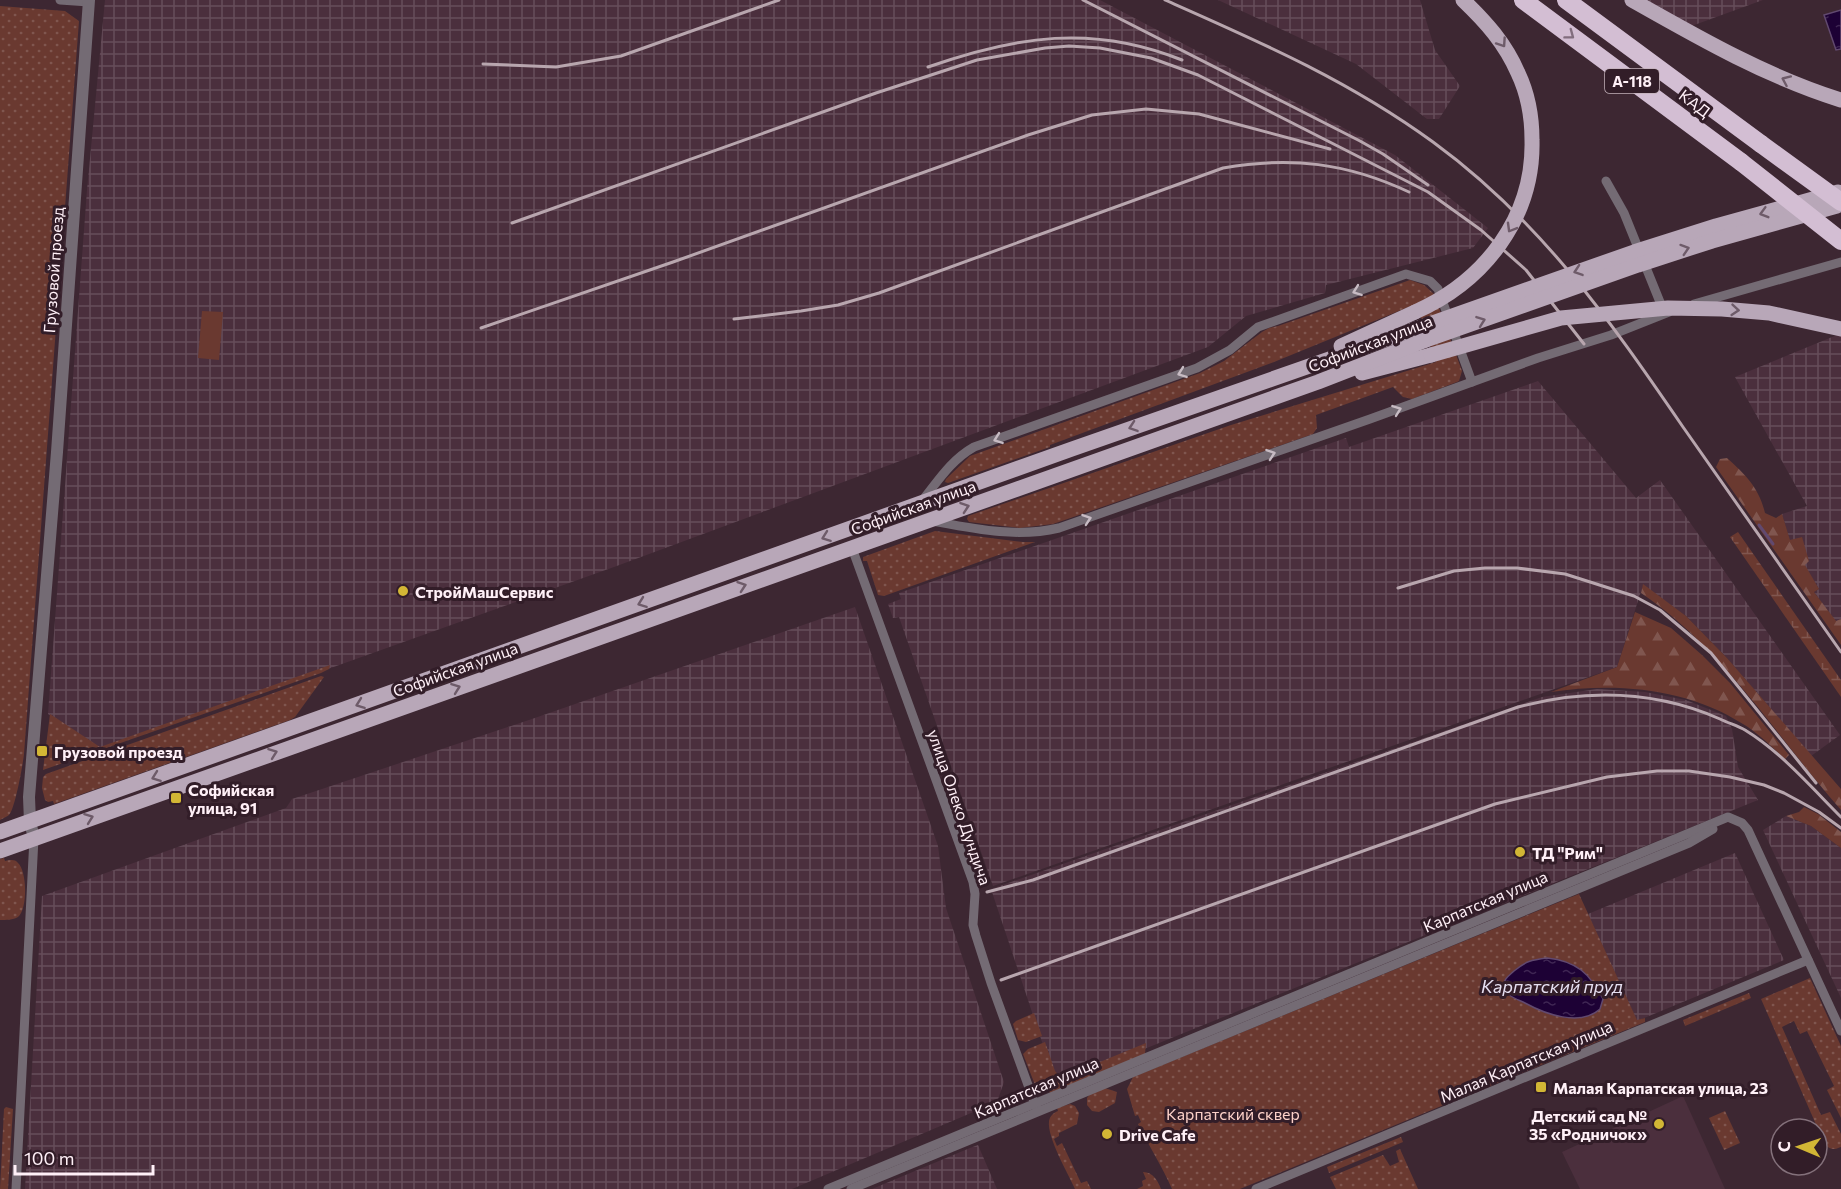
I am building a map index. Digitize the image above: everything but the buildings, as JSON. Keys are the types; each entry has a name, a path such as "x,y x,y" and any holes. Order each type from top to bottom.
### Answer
{"highway":[{"name":"КАД","path":"1523,0 1741,162 1841,241"},
{"name":"КАД","path":"1566,0 1841,204"}],"main road":[{"path":"1312,364 1342,345 1446,296 1467,280 1500,246 1523,202 1532,150 1532,125 1528,103 1519,74 1506,49 1490,26 1463,0"},
{"path":"1632,0 1727,53 1808,90 1841,100"},
{"name":"Софийская улица","path":"0,851 1318,382 1401,364 1426,341 1634,252 1716,226 1841,192"},
{"name":"Софийская улица","path":"0,832 1312,364 1426,341 1670,254 1841,204"},
{"path":"1426,341 1561,318 1668,308 1769,313 1841,328"}],"street":[{"path":"60,0 89,1"},
{"name":"Грузовой проезд","path":"16,1189 34,838 30,822 29,797 57,452 89,1"},
{"path":"1606,181 1624,213 1665,314"},
{"path":"927,520 1013,533 1030,533 1059,528 1538,358 1611,335 1665,314 1841,262"},
{"path":"920,503 949,466 974,447 1197,368 1230,350 1258,327 1406,274 1424,278 1437,289 1472,382"},
{"name":"улица Олеко Дундича","path":"852,548 973,882 975,894 973,925 976,936 990,983 1037,1108"},
{"name":"Карпатская улица","path":"828,1189 1037,1108 1689,843 1734,820 1742,823 1748,830 1808,960"},
{"path":"1808,960 1841,1031"},
{"name":"Малая Карпатская улица","path":"1256,1189 1808,960"},
{"name":"Карпатская улица","path":"851,1189 1037,1108"}],"shaded area":[{"path":"105,0 1100,0 1395,155 1488,228 1473,248 1326,285 1325,293 1246,316 1208,347 614,567 97,749 48,714 87,190"},
{"path":"1218,0 1420,0 1435,50 1460,86 1439,119 1427,119 1356,64"},
{"path":"1637,0 1763,0 1686,28"},
{"path":"1837,335 1841,336 1841,619 1836,622 1814,592 1819,589 1804,565 1802,537 1790,541 1782,514 1807,506 1735,377"},
{"path":"1538,381 1636,498 1660,480 1840,735 1811,756 1727,658 1686,616 1643,585 1617,667 993,886 899,617 893,618 888,604 901,599 899,593 1346,438 1349,447"},
{"path":"855,607 938,846 946,908 1004,1082 997,1102 792,1189 25,1189 42,896 286,808 292,799"},
{"path":"1597,689 1645,692 1686,700 1726,716 1732,729 1738,767 1758,800 1063,1082 1054,1078 991,889 1542,697"},
{"path":"1786,816 1811,826 1841,848 1841,998 1763,830"},
{"path":"1735,853 1784,960 1637,1021 1588,914"},
{"name":"Детский сад № 35 «Родничок»","path":"1683,1096 1725,1189 1580,1189 1562,1152"},
{"path":"978,1145 997,1189 872,1189 970,1148"}],"green space":[{"path":"0,6 65,11 79,21 24,754 14,804 8,816 0,820"},
{"path":"1410,280 1424,285 1434,294 1462,371 1457,382 1412,399 1403,397 1393,387 1316,415 1317,428 1313,434 1053,524 1020,528 969,522 967,519 968,516 1231,425 1436,362 1416,304 1274,362 1050,445 1050,447 948,483 945,482 970,456 1200,373 1224,361 1269,328"},
{"path":"202,311 223,312 219,360 198,358"},
{"path":"1727,458 1751,482 1765,513 1776,518 1782,514 1790,540 1802,537 1809,561 1805,565 1819,589 1814,592 1836,621 1841,619 1841,645 1716,467 1720,459"},
{"path":"935,531 1035,542 884,596 878,595 867,561 863,561 863,557"},
{"path":"1738,532 1841,680 1841,697 1730,537"},
{"path":"1643,584 1686,616 1727,658 1841,789 1841,810 1724,667 1671,615 1641,593"},
{"path":"1635,612 1671,628 1702,655 1730,683 1789,755 1785,759 1765,740 1721,712 1675,695 1626,688 1551,692 1617,667"},
{"path":"330,665 329,669 321,673 43,770 50,714 100,747"},
{"path":"321,676 324,677 295,717 290,720 54,804 53,801 45,800 42,788 43,777 46,774"},
{"path":"1804,807 1818,814 1841,832 1841,848 1811,826 1786,816 1799,812"},
{"path":"4,858 5,861 15,861 21,867 25,881 25,899 18,917 0,920 0,859"},
{"name":"Карпатский сквер","path":"1579,894 1637,1020 1645,1018 1645,1022 1240,1189 1172,1189 1138,1124 1141,1122 1138,1115 1135,1116 1127,1089 1133,1077"},
{"path":"1810,978 1841,1046 1841,1118 1827,1090 1834,1086 1807,1031 1800,1034 1794,1021 1782,1027 1821,1115 1830,1112 1841,1134 1841,1147 1829,1148 1829,1117 1813,1117 1761,999"},
{"path":"1749,993 1751,998 1685,1026 1683,1020"},
{"path":"1034,1013 1042,1036 1026,1042 1018,1040 1013,1024"},
{"path":"1045,1042 1055,1071 1061,1078 1146,1043 1145,1054 1050,1093 1049,1091 1043,1093 1037,1090 1023,1054 1028,1049"},
{"path":"1105,1088 1117,1092 1115,1103 1099,1112 1092,1111 1087,1105 1087,1098 1090,1094"},
{"path":"1070,1104 1075,1106 1079,1113 1077,1124 1059,1133 1059,1136 1054,1139 1057,1146 1062,1143 1081,1183 1087,1181 1091,1189 1075,1189 1051,1137 1050,1118 1058,1111 1057,1108"},
{"path":"6,1107 13,1109 8,1189 0,1189 4,1109"},
{"path":"1725,1111 1740,1143 1724,1150 1709,1118"},
{"path":"1401,1137 1403,1142 1329,1173 1327,1167"},
{"path":"1400,1149 1418,1189 1336,1189 1330,1177 1383,1155 1390,1166 1399,1162 1396,1151"},
{"path":"1143,1172 1152,1175 1161,1189 1137,1189 1143,1186 1142,1181 1146,1179"}],"water":[{"path":"1841,10 1841,49 1836,50 1824,15"},
{"name":"Карпатский пруд","path":"1547,958 1567,962 1581,970 1593,982 1603,999 1600,1009 1583,1017 1562,1017 1533,1007 1512,997 1507,992 1504,986 1505,981 1514,971 1529,962"}],"waterway":[{"path":"1759,525 1773,544"}],"railway":[{"path":"483,64 556,67 621,56 779,0"},
{"path":"1083,0 1360,141 1428,185"},
{"path":"1165,0 1269,47 1369,100 1433,142 1507,204 1540,238 1600,310 1841,652"},
{"path":"928,67 992,48 1055,38 1086,38 1117,42 1182,60"},
{"path":"512,223 876,93 977,60 1045,48 1069,46 1100,48 1151,58 1198,75 1428,192 1481,230 1526,270 1584,344"},
{"path":"481,328 1028,135 1092,115 1146,109 1199,114 1330,149"},
{"path":"734,319 838,305 879,293 1223,168 1272,163 1318,165 1363,174 1409,192"},
{"path":"1398,588 1454,571 1517,568 1565,574 1634,596 1660,610 1711,653 1816,783"},
{"path":"987,892 1033,880 1518,707 1569,697 1620,695 1670,702 1695,709 1739,727 1783,759 1841,817"},
{"path":"1001,980 1495,804 1607,777 1657,771 1689,771 1730,777 1764,785 1784,793 1819,812 1841,828"}],"place":[{"name":"СтройМашСервис","path":"403,591"},
{"name":"Грузовой проезд","path":"42,751"},
{"name":"Софийская улица, 91","path":"176,798"},
{"name":"ТД \"Рим\"","path":"1520,852"},
{"name":"Малая Карпатская улица, 23","path":"1541,1087"},
{"name":"Детский сад № 35 «Родничок»","path":"1659,1124"},
{"name":"Drive Cafe","path":"1107,1134"}]}
